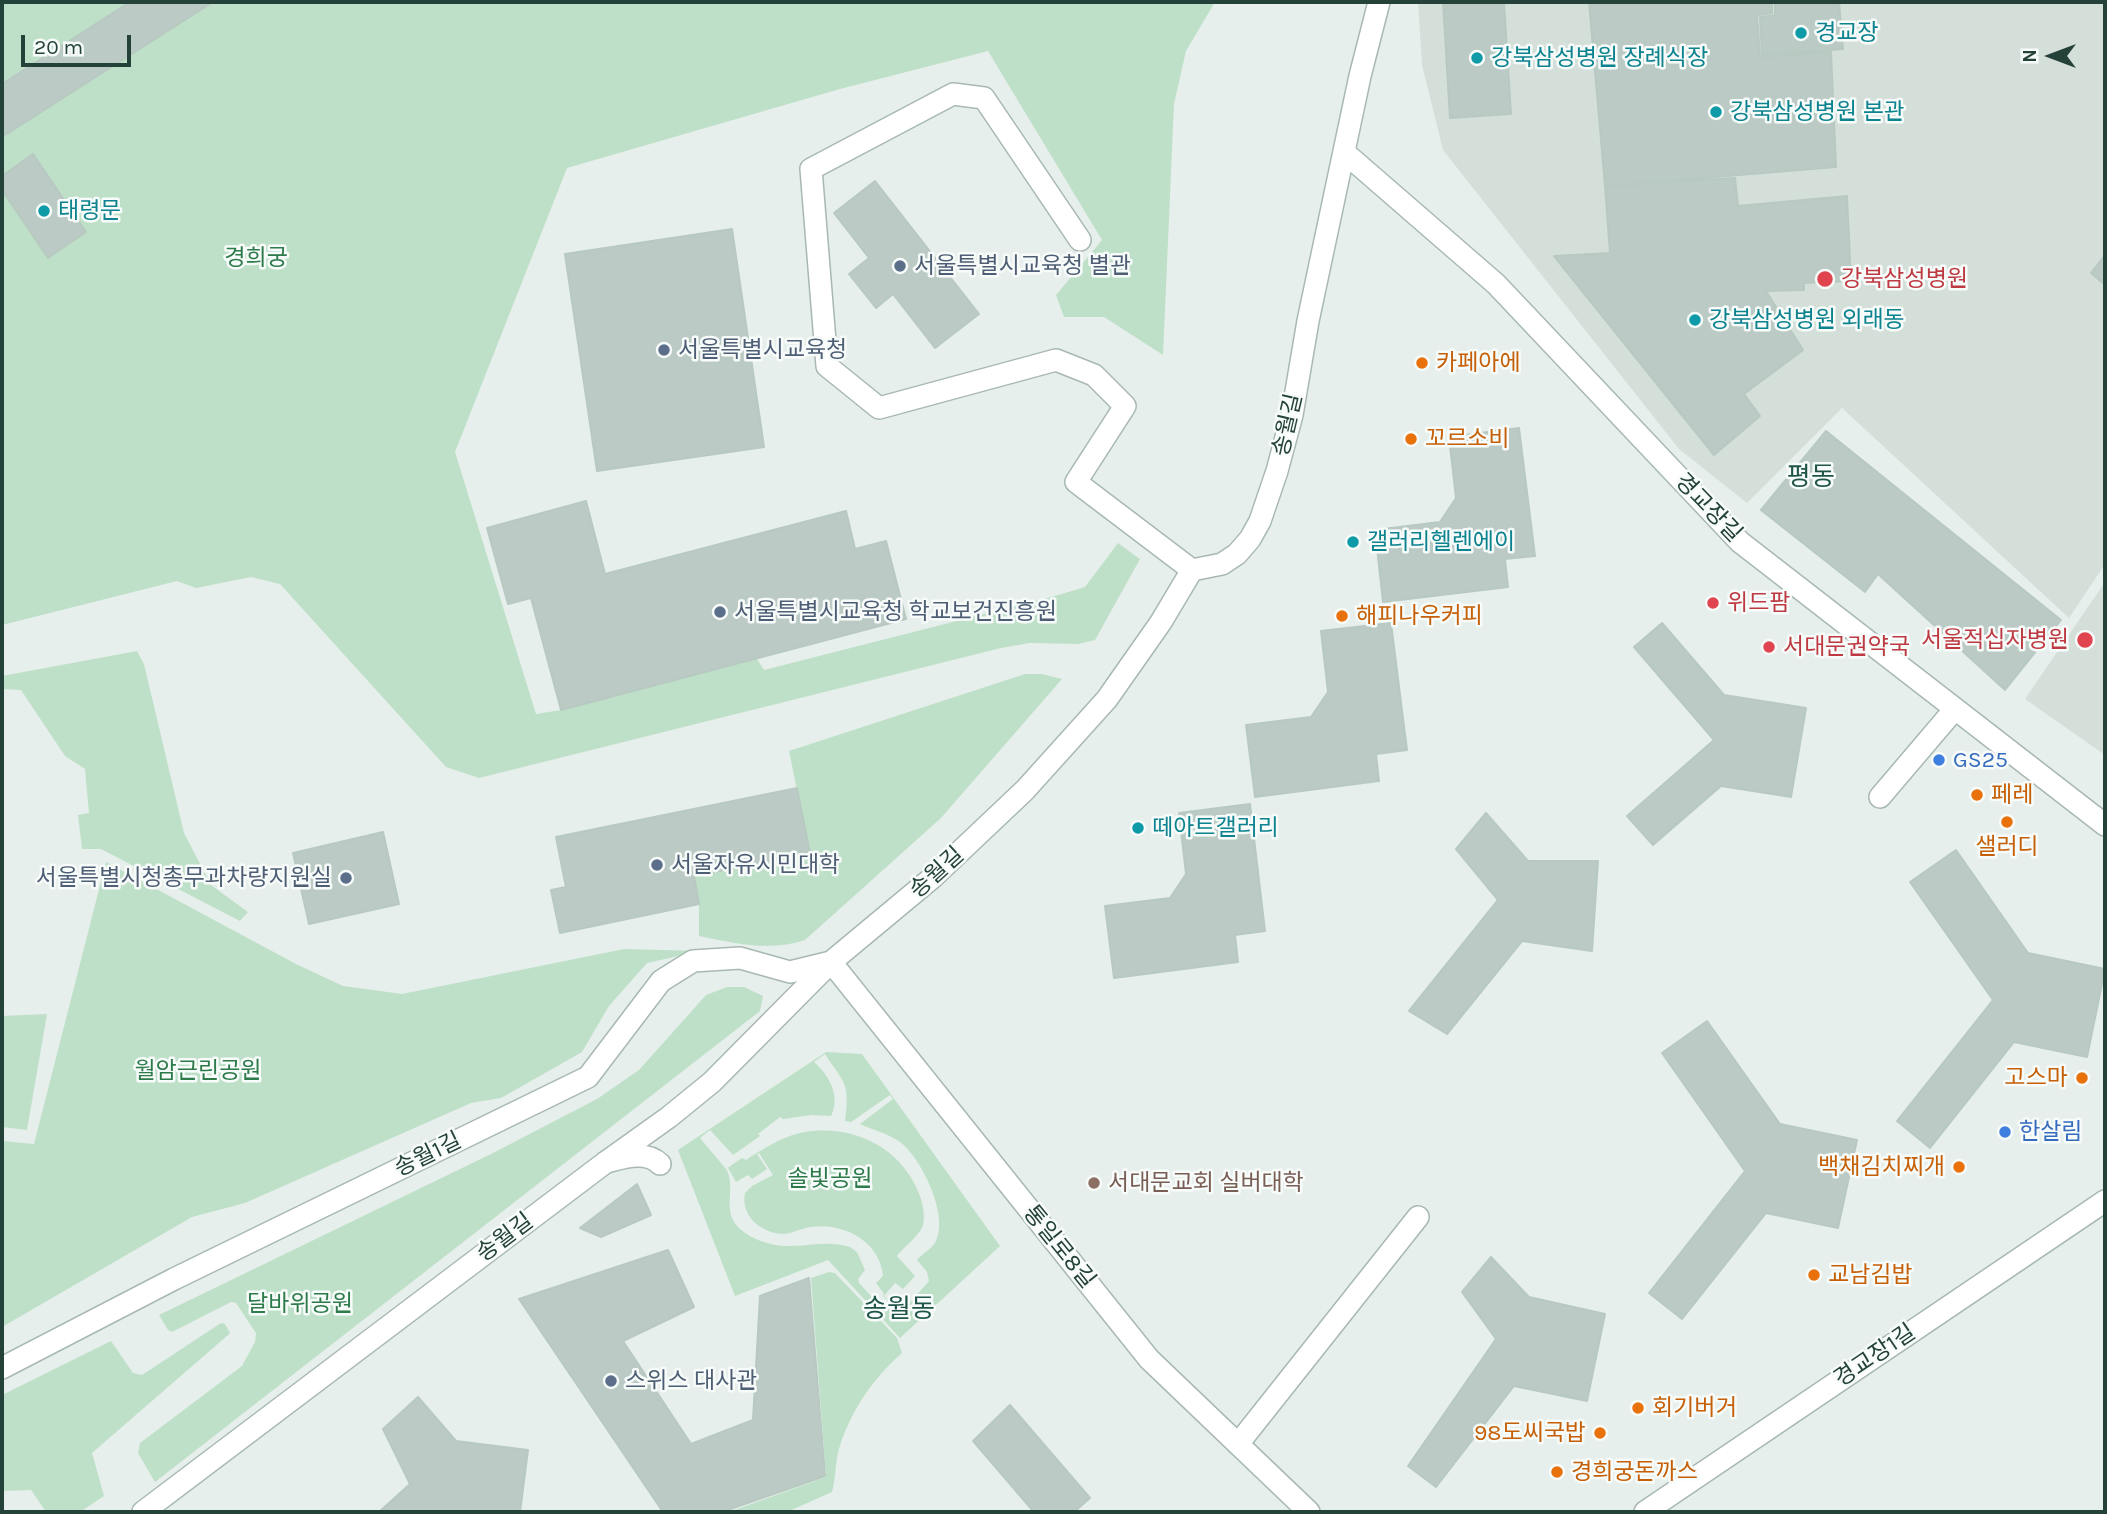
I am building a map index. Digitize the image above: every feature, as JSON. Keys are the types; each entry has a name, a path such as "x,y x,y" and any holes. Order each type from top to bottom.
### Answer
{"street":[{"name":"송월길","path":"143,1512 712,1082 831,962 932,878 1026,790 1107,699 1161,622 1192,570 1222,564 1250,539 1261,521 1278,471 1292,415 1308,321 1360,76 1379,2"},
{"path":"1080,240 984,98 953,94 811,169 827,366 878,408 1056,360 1094,375 1125,406 1076,482 1192,570"},
{"name":"경교장길","path":"1345,153 1496,284 1740,542 2105,825"},
{"path":"1880,797 1954,710"},
{"name":"송월1길","path":"2,1368 174,1279 588,1077 661,981 693,961 740,958 790,972 831,962"},
{"name":"통일로8길","path":"831,962 1149,1359 1309,1512"},
{"path":"606,1162 641,1156 655,1159 660,1164 656,1143 658,1133 669,1117"},
{"name":"경교장1길","path":"1645,1512 2105,1200"},
{"path":"1238,1444 1418,1217"}],"shaded area":[{"name":"강북삼성병원","path":"1418,2 2105,2 2105,564 2069,618 1842,408 1747,503 1679,449 1443,150 1422,65"},
{"name":"서울적십자병원","path":"2105,582 2105,755 2025,699"}],"green space":[{"name":"경희궁","path":"2,2 1215,2 1186,51 1174,104 1163,355 1104,317 1064,317 1056,295 1102,240 988,51 840,89 567,168 455,452 536,714 561,710 757,659 764,670 1055,596 1085,587 1118,543 1140,559 1095,640 1078,644 1030,643 1001,648 479,778 446,767 280,584 251,577 196,588 177,581 2,625"},
{"path":"137,651 144,664 184,833 211,885 248,912 240,921 101,849 82,849 78,815 89,813 85,769 65,756 21,690 2,689 2,676"},
{"path":"1025,674 1042,674 1062,679 941,818 805,940 765,946 699,936 699,904 694,876 810,853 789,751"},
{"name":"월암근린공원","path":"106,862 296,964 343,986 402,994 624,949 701,951 647,963 609,1006 582,1052 501,1098 471,1103 245,1203 192,1217 2,1327 2,1141 34,1144"},
{"name":"달바위공원","path":"727,987 744,987 763,996 760,1011 155,1482 138,1453 140,1443 242,1366 255,1342 256,1333 236,1303 231,1302 172,1332 159,1315 491,1154 597,1099 639,1070 706,995"},
{"path":"47,1014 27,1130 2,1127 2,1016"},
{"name":"솔빛공원","path":"826,1052 862,1054 1000,1246 900,1338 828,1260 735,1296 678,1150","holes":["825,1054 844,1084 847,1098 845,1121 851,1122 890,1095 893,1099 860,1124 900,1142 916,1160 931,1187 939,1216 939,1230 935,1244 917,1260 927,1272 929,1281 901,1313 884,1296 895,1283 903,1289 915,1276 897,1256 922,1228 924,1216 913,1180 892,1155 879,1146 848,1133 805,1132 778,1141 726,1169 700,1138 710,1130 733,1155 760,1136 758,1134 780,1117 831,1116 835,1101 832,1086 814,1062","759,1153 773,1175 752,1186 745,1193 744,1201 749,1216 768,1231 784,1234 823,1226 847,1231 867,1244 875,1253 883,1276 876,1283 892,1305 886,1312 859,1283 858,1279 865,1270 857,1252 850,1247 833,1244 777,1245 754,1238 741,1229 730,1212 728,1168 736,1182 748,1175 752,1179 767,1169 757,1154"]},
{"path":"829,1272 835,1273 897,1338 902,1353 881,1373 849,1422 839,1449 832,1492 787,1512 729,1512 826,1477 811,1278"},
{"name":"달바위공원","path":"221,1323 225,1324 230,1333 92,1453 104,1496 80,1512 46,1512 31,1490 2,1491 2,1395 111,1341 133,1373 142,1375"}],"building":[{"path":"130,2 213,2 2,137 2,84"},
{"name":"강북삼성병원 장례식장","path":"1443,2 1504,2 1511,114 1450,118"},
{"name":"강북삼성병원 본관","path":"1589,2 1772,2 1772,13 1757,15 1760,57 1831,52 1836,167 1605,186"},
{"name":"경교장","path":"1775,2 1839,2 1843,49 1762,55 1760,17 1775,15"},
{"name":"태령문","path":"33,154 86,232 48,258 2,190 2,176"},
{"name":"강북삼성병원 외래동","path":"1735,178 1738,206 1847,196 1851,281 1804,283 1804,290 1766,291 1803,350 1744,394 1760,416 1714,455 1554,256 1610,253 1605,186"},
{"name":"서울특별시교육청 별관","path":"875,181 979,314 935,348 893,294 876,308 849,274 869,258 834,213"},
{"name":"서울특별시교육청","path":"732,229 764,447 597,471 565,254"},
{"path":"2105,255 2105,285 2091,273"},
{"path":"1519,428 1535,556 1505,559 1508,587 1383,602 1375,530 1440,522 1456,498 1449,437"},
{"path":"1826,431 2061,620 2005,690 1878,574 1865,592 1761,510"},
{"name":"서울특별시교육청 학교보건진흥원","path":"586,501 605,574 846,511 855,549 886,541 906,619 561,710 531,598 508,604 487,528"},
{"path":"1391,623 1407,750 1376,754 1379,781 1255,797 1246,725 1311,717 1328,692 1321,631"},
{"path":"1662,623 1724,695 1806,708 1791,797 1721,786 1653,845 1627,816 1714,740 1634,647"},
{"name":"서울자유시민대학","path":"797,788 810,853 694,876 699,904 560,933 551,890 566,887 556,837"},
{"path":"1250,804 1265,931 1235,935 1238,962 1114,978 1105,906 1170,898 1186,874 1179,813"},
{"path":"1486,813 1528,861 1598,861 1592,951 1522,941 1447,1034 1409,1011 1498,900 1456,849"},
{"name":"서울특별시청총무과차량지원실","path":"383,832 399,904 309,924 293,853"},
{"path":"1956,850 2028,953 2105,969 2087,1057 2014,1042 1930,1148 1897,1121 1993,1000 1910,882"},
{"path":"1707,1021 1780,1124 1857,1140 1838,1228 1766,1213 1682,1319 1649,1293 1745,1171 1662,1053"},
{"path":"637,1184 651,1215 601,1237 580,1228"},
{"name":"스위스 대사관","path":"668,1250 694,1307 623,1341 691,1444 753,1420 760,1296 809,1278 825,1476 722,1512 663,1512 519,1299"},
{"path":"1491,1257 1529,1297 1605,1314 1587,1401 1514,1386 1436,1487 1408,1466 1496,1339 1462,1292"},
{"path":"418,1397 456,1441 528,1450 520,1512 379,1512 410,1484 383,1429"},
{"path":"1010,1405 1090,1498 1074,1512 1034,1512 973,1441"}],"place":[{"name":"경교장","path":"1801,33"},
{"name":"강북삼성병원 장례식장","path":"1477,58"},
{"name":"강북삼성병원 본관","path":"1716,112"},
{"name":"태령문","path":"44,211"},
{"name":"서울특별시교육청 별관","path":"900,266"},
{"name":"강북삼성병원","path":"1825,279"},
{"name":"강북삼성병원 외래동","path":"1695,320"},
{"name":"서울특별시교육청","path":"664,350"},
{"name":"카페아에","path":"1422,363"},
{"name":"꼬르소비","path":"1411,439"},
{"name":"갤러리헬렌에이","path":"1353,542"},
{"name":"위드팜","path":"1713,603"},
{"name":"서울특별시교육청 학교보건진흥원","path":"720,612"},
{"name":"해피나우커피","path":"1342,616"},
{"name":"서울적십자병원","path":"2085,640"},
{"name":"서대문권약국","path":"1769,647"},
{"name":"GS25","path":"1939,760"},
{"name":"페레","path":"1977,795"},
{"name":"샐러디","path":"2007,822"},
{"name":"떼아트갤러리","path":"1138,828"},
{"name":"서울자유시민대학","path":"657,865"},
{"name":"서울특별시청총무과차량지원실","path":"346,878"},
{"name":"고스마","path":"2082,1078"},
{"name":"한살림","path":"2005,1132"},
{"name":"백채김치찌개","path":"1959,1167"},
{"name":"서대문교회 실버대학","path":"1094,1183"},
{"name":"교남김밥","path":"1814,1275"},
{"name":"스위스 대사관","path":"611,1381"},
{"name":"회기버거","path":"1638,1408"},
{"name":"98도씨국밥","path":"1600,1433"},
{"name":"경희궁돈까스","path":"1557,1472"}],"district":[{"name":"평동","path":"1811,478"},
{"name":"송월동","path":"899,1310"}]}
